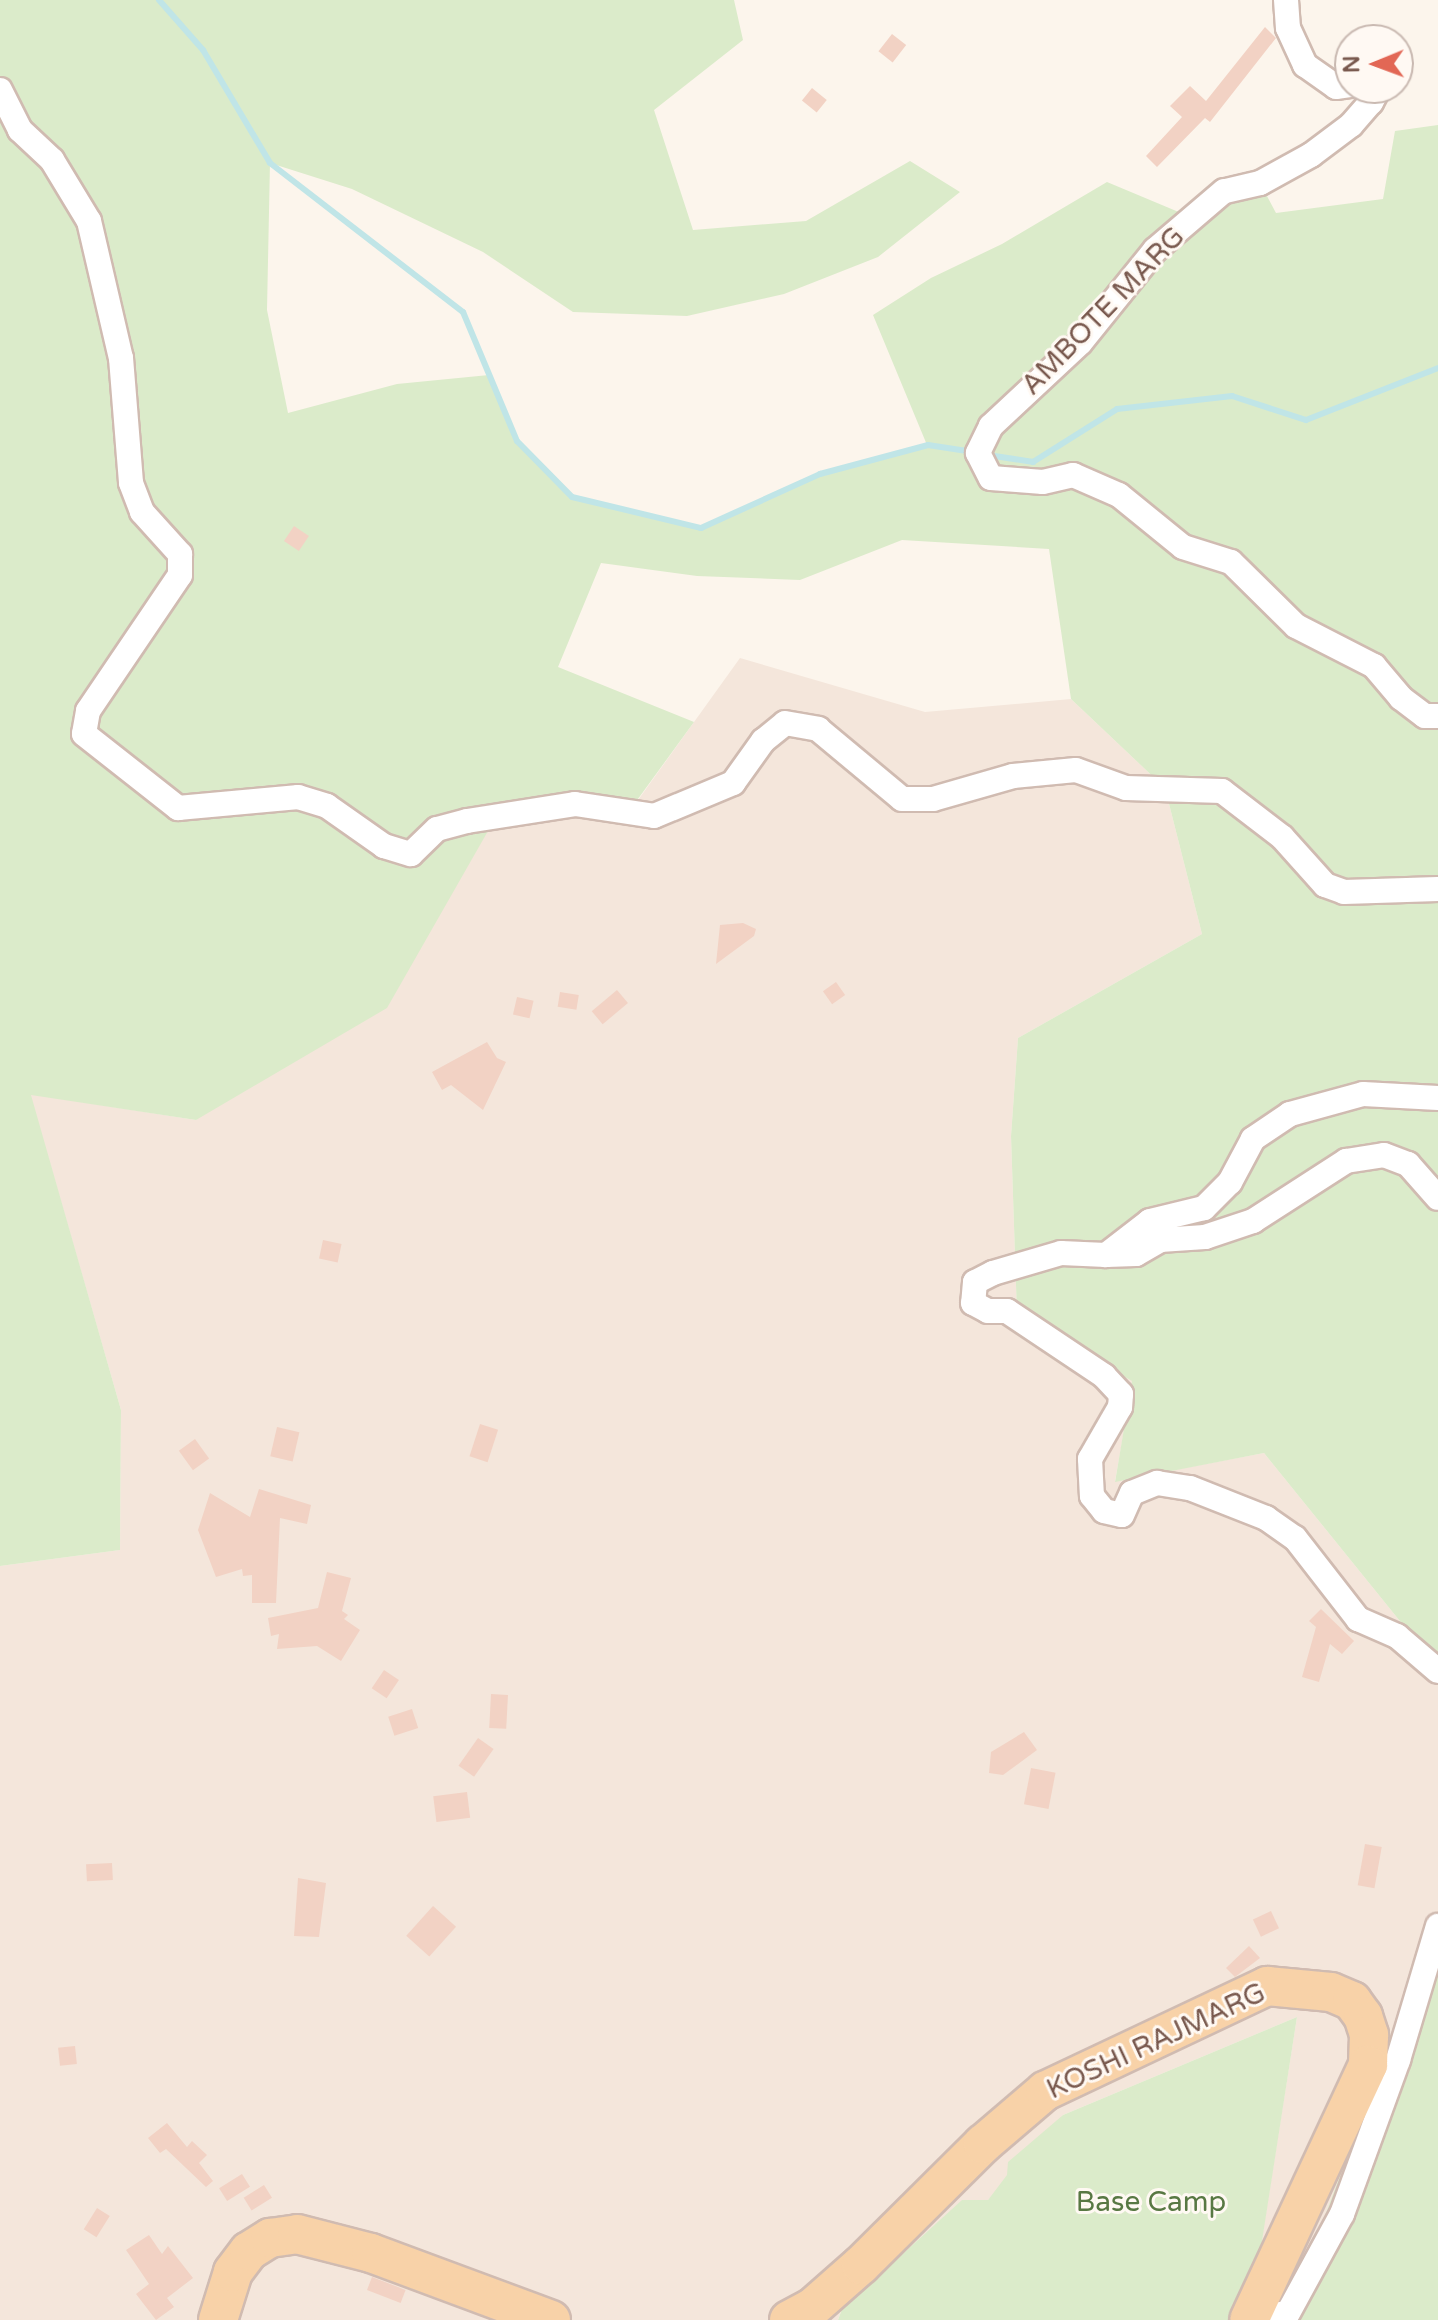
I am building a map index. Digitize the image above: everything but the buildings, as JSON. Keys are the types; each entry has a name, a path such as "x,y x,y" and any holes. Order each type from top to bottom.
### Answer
{"main road":[{"name":"KOSHI RAJMARG","path":"789,2320 812,2308 861,2265 983,2144 1045,2091 1267,1986 1331,1992 1352,2001 1363,2016 1369,2035 1368,2065 1249,2320"},
{"path":"218,2320 233,2272 249,2251 270,2238 297,2234 345,2244 551,2320"}],"street":[{"path":"1286,0 1288,28 1305,65 1334,86"},
{"path":"0,90 20,130 52,160 89,221 121,358 131,483 142,512 180,554 180,575 88,711 84,734 178,808 298,797 327,806 384,846 411,854 437,829 467,821 575,804 654,816 733,783 763,741 785,723 818,729 902,799 933,799 1013,776 1076,770 1126,788 1222,791 1282,837 1325,885 1344,892 1438,889"},
{"name":"AMBOTE MARG","path":"1369,104 1351,125 1311,155 1260,183 1224,191 1155,250 1080,343 991,426 978,453 991,478 1043,482 1073,475 1119,495 1183,547 1231,562 1296,626 1374,666 1401,698 1425,716 1438,716"},
{"path":"1106,1255 1150,1221 1204,1208 1230,1182 1253,1139 1290,1114 1363,1094 1438,1098"},
{"path":"1438,1198 1408,1164 1384,1155 1358,1159 1298,1188 1253,1221 1205,1237 1160,1240 1136,1254 1061,1253 1015,1265 975,1282 973,1303 988,1311 1007,1311 1104,1376 1121,1394 1120,1407 1090,1459 1092,1496 1104,1511 1122,1515 1132,1493 1157,1483 1190,1488 1266,1518 1295,1538 1358,1619 1397,1636 1438,1671"},
{"path":"1249,2320 1288,2313 1342,2214 1398,2060 1438,1926"}],"shaded area":[{"path":"740,658 925,712 1071,699 1165,788 1202,934 1018,1038 1011,1136 1017,1315 1133,1381 1115,1481 1264,1453 1433,1662 1438,1686 1438,1926 1288,2313 1249,2319 1297,2017 1063,2115 988,2200 962,2201 842,2308 838,2320 0,2320 0,1566 120,1550 121,1410 30,1094 196,1120 496,817 628,814"}],"green space":[{"path":"0,0 734,0 743,40 654,110 693,230 806,221 910,161 960,192 878,257 784,294 687,316 573,312 483,252 352,189 270,163 267,310 288,413 397,384 489,375 517,441 572,497 701,528 820,474 927,445 873,315 931,278 1002,244 1107,182 1193,218 1260,183 1276,213 1383,199 1395,131 1438,125 1438,1686 1433,1662 1264,1453 1115,1482 1132,1381 1017,1315 1011,1136 1018,1038 1202,934 1165,788 1071,699 1049,549 902,540 800,580 697,576 601,563 558,667 694,722 627,814 496,817 387,1008 196,1120 31,1095 121,1410 120,1550 0,1566"},
{"name":"Base Camp","path":"1438,1918 1438,2320 838,2320 842,2309 962,2200 988,2200 1007,2175 1008,2162 1063,2115 1297,2017 1250,2318 1288,2313"}],"waterway":[{"path":"159,0 203,50 270,163 463,312 517,441 572,497 701,528 820,474 928,445 973,452"},
{"path":"988,455 1033,462 1117,409 1232,396 1306,420 1438,368"}]}
